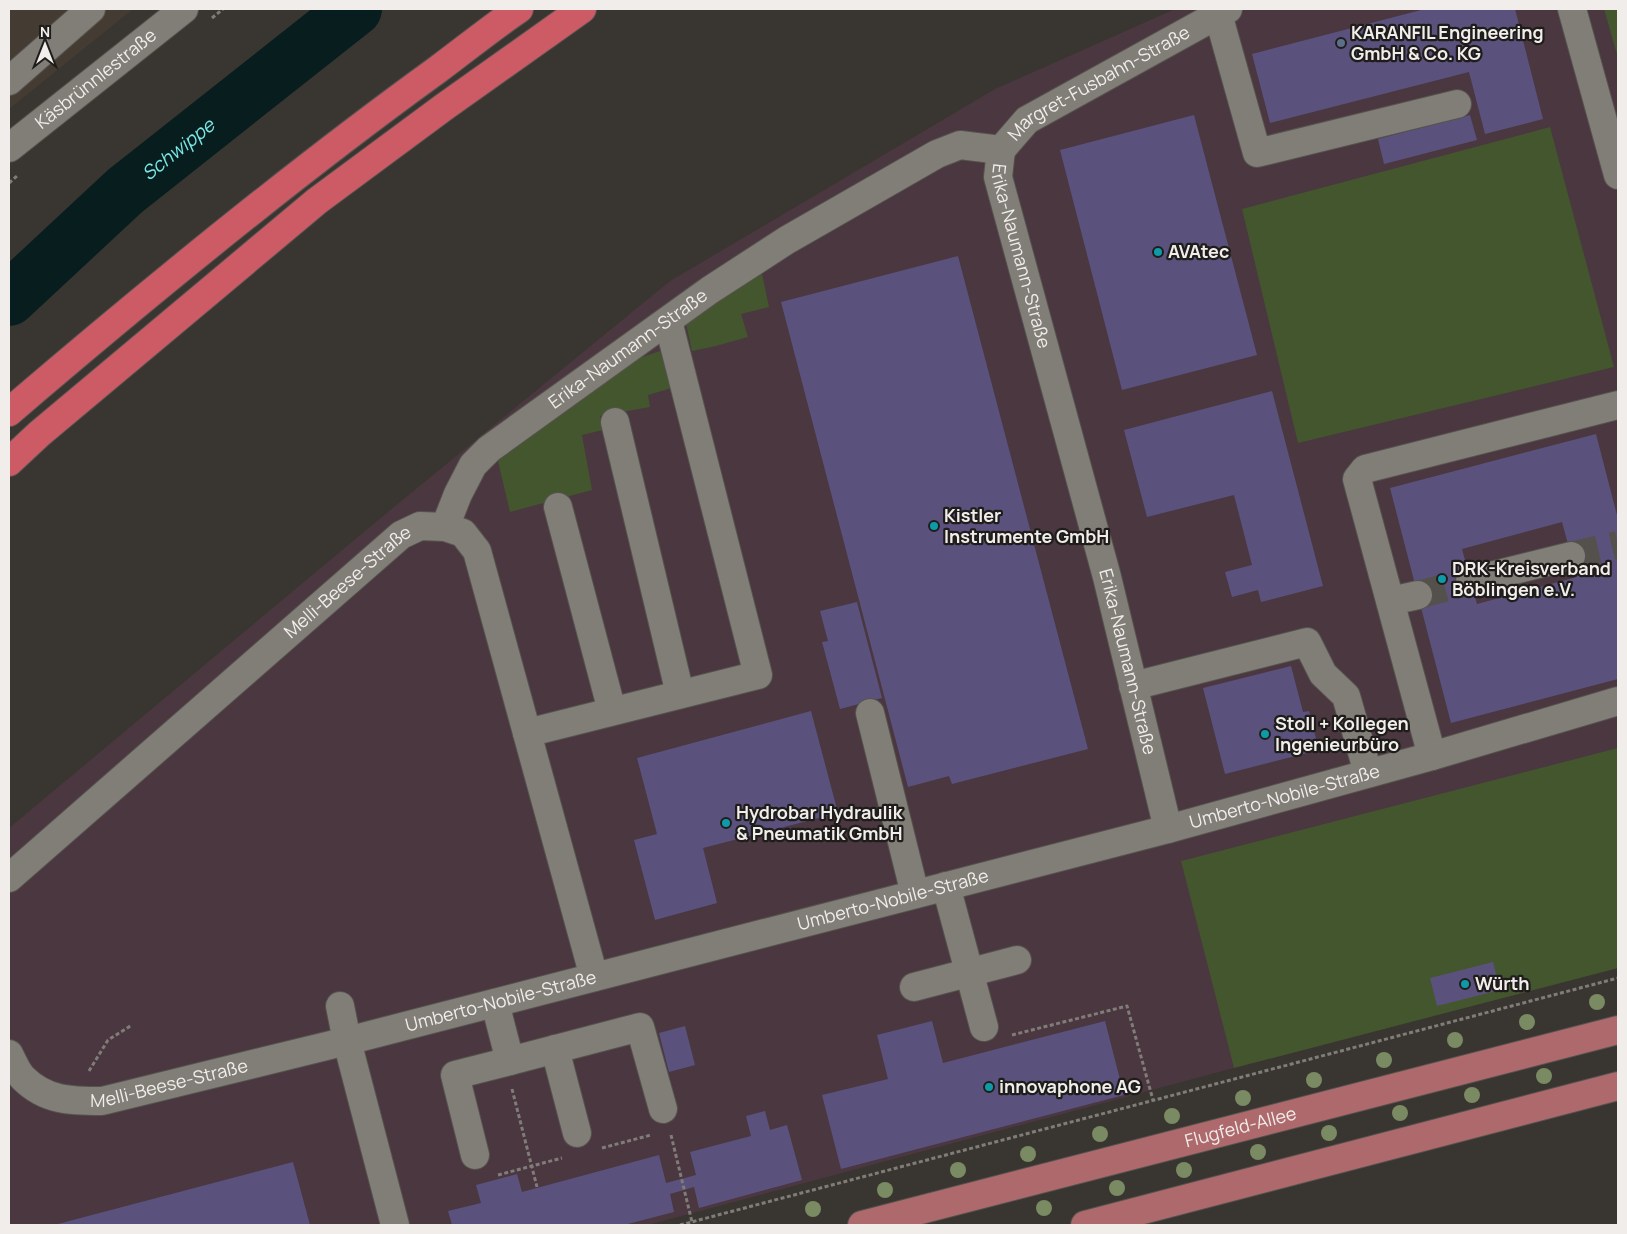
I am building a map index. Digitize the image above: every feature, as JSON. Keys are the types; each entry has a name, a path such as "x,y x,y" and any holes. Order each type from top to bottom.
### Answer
{"highway":[{"path":"9,412 174,272 261,203 378,112 519,9"},
{"path":"9,462 39,434 317,202 444,106 582,9"}],"main road":[{"name":"Flugfeld-Allee","path":"862,1225 1618,1030"},
{"path":"1085,1225 1618,1086"}],"street":[{"path":"9,81 91,9"},
{"name":"Käsbrünnlestraße","path":"9,148 184,9"},
{"path":"1572,9 1618,175"},
{"path":"1223,11 1257,153 1457,104"},
{"name":"Margret-Fusbahn-Straße","path":"1001,150 1027,120 1223,11"},
{"name":"Erika-Naumann-Straße","path":"445,527 458,494 473,465 489,449 710,290 787,240 936,154 960,145 1001,150 998,177 1107,577 1168,829"},
{"path":"527,733 758,674 668,321"},
{"path":"1432,756 1357,479 1364,469 1618,404"},
{"path":"615,422 680,694"},
{"path":"558,507 612,711"},
{"name":"Melli-Beese-Straße","path":"9,878 401,535 420,526 445,527 463,533 477,551 594,977"},
{"path":"1470,581 1572,556"},
{"path":"1390,601 1418,594"},
{"path":"1133,686 1307,642 1323,674 1346,696 1368,773"},
{"name":"Umberto-Nobile-Straße","path":"347,1041 1168,829 1432,756 1618,701"},
{"path":"870,713 915,894"},
{"path":"946,886 970,974 995,1032"},
{"path":"914,987 970,974 1017,960"},
{"path":"495,1003 508,1061"},
{"path":"340,1006 347,1041 395,1225"},
{"path":"475,1155 454,1075 640,1027 664,1124"},
{"name":"Melli-Beese-Straße","path":"9,1054 21,1077 41,1092 70,1101 102,1101 347,1041"},
{"path":"554,1049 577,1133"}],"path":[{"path":"680,1225 1618,978"},
{"path":"995,1032 1127,1006 1153,1100"},
{"path":"70,1101 108,1040 132,1025"},
{"path":"508,1061 537,1187"},
{"path":"599,1149 664,1124 692,1222"},
{"path":"475,1155 486,1162 490,1177 565,1157"}],"shaded area":[{"path":"9,9 133,9 9,109"},
{"path":"1175,9 1618,9 1618,968 1234,1068 648,1225 9,1225 9,828 389,511 670,281 995,89"}],"green space":[{"path":"1604,9 1618,9 1618,58"},
{"path":"1550,127 1614,367 1298,443 1242,209"},
{"path":"761,269 769,307 741,314 748,337 692,351 685,319"},
{"path":"660,351 672,388 648,395 650,407 600,416 603,430 582,435 592,490 510,512 496,453 616,366"},
{"path":"1618,748 1618,968 1234,1068 1181,861"}],"building":[{"path":"1425,9 1515,9 1543,119 1485,134 1469,72 1270,123 1252,54"},
{"name":"AVAtec","path":"1194,115 1257,355 1122,390 1060,150"},
{"path":"1470,115 1477,140 1384,164 1378,139"},
{"name":"Kistler Instrumente GmbH","path":"958,256 1088,749 952,784 949,776 908,787 781,302"},
{"path":"1272,391 1323,586 1261,602 1258,590 1232,597 1225,572 1252,565 1234,495 1147,517 1124,430"},
{"name":"DRK-Kreisverband Böblingen e.V.","path":"1596,434 1618,519 1618,679 1451,723 1390,488","holes":["1562,522 1577,577 1477,604 1462,549"]},
{"path":"857,602 882,698 840,709 822,642 828,641 820,611"},
{"name":"Stoll + Kollegen Ingenieurbüro","path":"1291,666 1303,712 1309,711 1319,750 1225,774 1203,688"},
{"name":"Hydrobar Hydraulik & Pneumatik GmbH","path":"811,711 838,813 703,848 717,903 655,920 634,840 657,834 637,758"},
{"name":"Würth","path":"1493,962 1500,990 1437,1006 1430,978"},
{"name":"innovaphone AG","path":"932,1021 943,1063 1105,1021 1124,1095 841,1169 822,1095 888,1079 877,1035"},
{"path":"685,1026 695,1065 669,1072 659,1033"},
{"path":"765,1111 770,1130 787,1125 802,1180 699,1208 694,1187 670,1194 674,1212 624,1225 452,1225 448,1211 481,1203 476,1185 517,1174 522,1192 659,1155 666,1183 696,1175 690,1152 751,1136 746,1116"},
{"path":"293,1162 310,1225 54,1225"}],"waterway":[{"name":"Schwippe","path":"9,299 125,191 355,9"}],"tunnel":[{"path":"1571,556 1618,545"},
{"path":"1418,595 1470,581"}],"place":[{"name":"KARANFIL Engineering GmbH & Co. KG","path":"1341,43"},
{"name":"AVAtec","path":"1158,252"},
{"name":"Kistler Instrumente GmbH","path":"934,526"},
{"name":"DRK-Kreisverband Böblingen e.V.","path":"1442,579"},
{"name":"Stoll + Kollegen Ingenieurbüro","path":"1265,734"},
{"name":"Hydrobar Hydraulik & Pneumatik GmbH","path":"726,823"},
{"name":"Würth","path":"1465,984"},
{"name":"innovaphone AG","path":"989,1087"}]}
